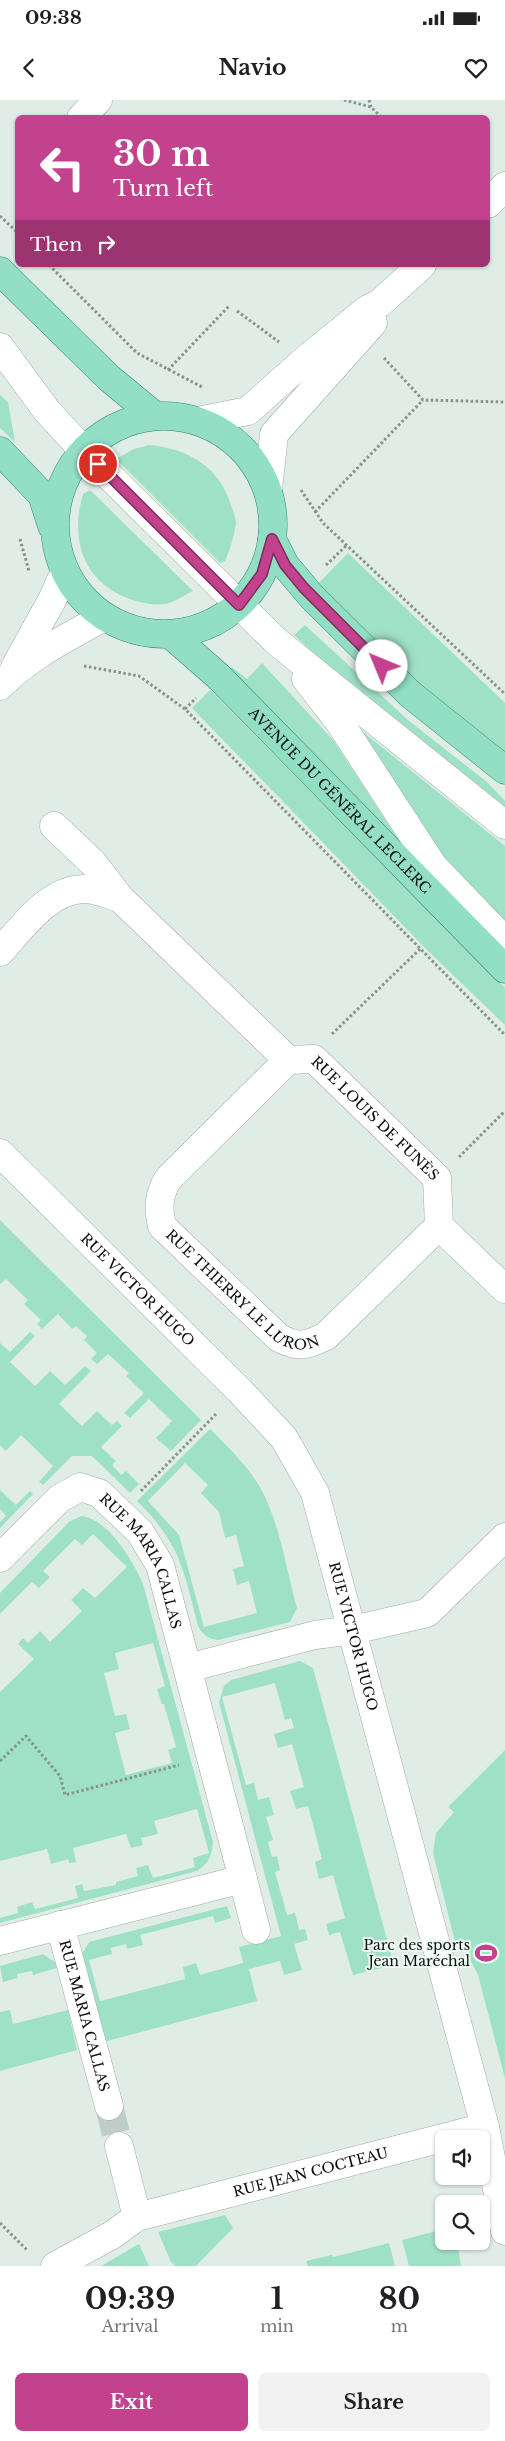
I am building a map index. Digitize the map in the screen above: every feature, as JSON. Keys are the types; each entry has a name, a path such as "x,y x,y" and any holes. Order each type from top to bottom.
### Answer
{"main road":[{"path":"0,270 109,378 155,416"},
{"path":"0,450 42,496 65,572 81,597 104,617 135,631 170,634 195,630 219,620 239,605 262,574 272,539 273,514 268,490 252,460 228,436 198,421 176,416 155,416 128,421 104,433 83,450 66,474 56,503 54,533"},
{"path":"272,539 285,565 319,604 410,694 505,770"},
{"name":"AVENUE DU GÉNÉRAL LECLERC","path":"170,634 218,676 505,969"}],"street":[{"path":"84,115 98,100"},
{"path":"490,202 505,186"},
{"path":"198,421 248,411 305,360 368,309 380,303 420,267"},
{"path":"268,490 274,434 377,319 380,303"},
{"path":"0,347 47,411 83,450 277,642 505,825"},
{"path":"0,373 47,411"},
{"path":"5,681 52,600 65,572"},
{"path":"5,681 42,653 104,617"},
{"path":"277,642 340,723 433,866 505,941"},
{"name":"RUE LOUIS DE FUNÈS","path":"54,826 94,862 120,898 288,1060 314,1059 437,1178 439,1226"},
{"name":"RUE LOUIS DE FUNÈS","path":"0,952 43,907 61,894 83,888 120,898"},
{"name":"RUE THIERRY LE LURON","path":"288,1060 168,1179 160,1192 158,1209 162,1226 279,1338 294,1345 310,1344 326,1336 439,1226"},
{"name":"RUE VICTOR HUGO","path":"0,1153 240,1391 284,1438 315,1493 485,2127 505,2231"},
{"path":"439,1226 505,1289"},
{"name":"RUE MARIA CALLAS","path":"0,1558 59,1500 80,1487 99,1493 140,1532 160,1565 256,1930"},
{"path":"188,1668 315,1635 353,1630 427,1613 505,1537"},
{"name":"RUE MARIA CALLAS","path":"0,1941 243,1879"},
{"name":"RUE MARIA CALLAS","path":"60,1925 109,2106"},
{"name":"RUE JEAN COCTEAU","path":"55,2266 112,2236 137,2217 485,2127"},
{"path":"119,2146 137,2217"}],"path":[{"path":"344,100 370,107 379,115"},
{"path":"369,100 370,107"},
{"path":"0,216 15,230"},
{"path":"51,267 136,353"},
{"path":"168,370 230,304"},
{"path":"237,311 286,346"},
{"path":"380,354 423,400 505,402"},
{"path":"315,512 423,400"},
{"path":"20,538 30,576"},
{"path":"347,545 505,694"},
{"path":"78,665 139,676 185,709 505,1035"},
{"path":"314,1059 329,1037 420,949"},
{"path":"437,1178 505,1111"},
{"path":"120,1513 240,1391"},
{"path":"0,1761 26,1736 60,1776 64,1795 212,1757"},
{"path":"0,2223 30,2253"}],"green space":[{"path":"0,395 8,402 15,442 0,428"},
{"path":"149,445 176,450 189,455 210,470 219,480 226,492 236,522 225,561 220,563 116,459 134,449"},
{"path":"90,490 193,591 175,601 151,604 127,598 99,580 83,556 79,541 79,510 83,494"},
{"path":"348,553 505,703 505,754 409,678 317,585"},
{"path":"305,625 408,720 487,782 505,801 505,816 379,713 294,635"},
{"path":"262,663 333,740 417,868 228,673 232,667 247,679"},
{"path":"210,690 505,988 505,1025 428,951 192,708"},
{"path":"348,720 505,846 505,924 439,855"},
{"path":"0,1220 201,1420 171,1451 156,1438 172,1421 149,1399 130,1418 124,1413 144,1393 126,1376 129,1373 108,1354 97,1364 91,1359 97,1353 84,1340 87,1336 76,1326 72,1329 58,1314 42,1329 37,1324 41,1320 24,1304 28,1300 6,1279 0,1284"},
{"path":"30,1332 35,1336 10,1362 35,1386 50,1371 65,1385 85,1366 91,1371 59,1404 82,1426 97,1411 112,1425 117,1421 122,1426 101,1447 116,1461 112,1465 121,1475 126,1471 139,1484 130,1493 92,1456 72,1456 43,1485 39,1482 53,1466 21,1435 6,1451 0,1445 0,1343 10,1352"},
{"path":"210,1429 249,1471 267,1501 278,1531 297,1608 290,1622 218,1640 206,1636 198,1626 184,1573 172,1545 163,1531 137,1501","holes":["185,1463 208,1485 201,1493 219,1512 225,1538 236,1535 244,1566 233,1569 237,1585 249,1581 257,1613 204,1627 179,1535 148,1501"]},
{"path":"0,1490 16,1505 30,1491 33,1494 0,1528 0,1522 6,1516 0,1509"},
{"path":"82,1516 102,1525 111,1533 126,1553 143,1584 213,1842 212,1851 207,1862 197,1871 0,1923 0,1918 18,1913 17,1907 32,1902 35,1909 78,1898 75,1886 82,1884 84,1891 116,1885 116,1882 138,1876 136,1868 148,1865 153,1878 195,1867 193,1858 209,1853 197,1809 154,1821 158,1834 141,1838 143,1845 131,1848 126,1834 73,1848 76,1862 69,1863 68,1859 51,1864 47,1849 0,1861 0,1692 34,1659 18,1644 23,1638 28,1643 40,1631 50,1642 82,1611 71,1600 83,1588 95,1598 127,1567 93,1534 82,1545 75,1539 43,1571 50,1577 39,1588 32,1582 0,1614 0,1593 70,1521","holes":["153,1643 165,1686 157,1689 162,1704 164,1704 176,1747 168,1750 172,1763 126,1775 115,1733 130,1729 126,1714 115,1716 104,1673 119,1669 115,1653"]},
{"path":"300,1661 313,1668 394,1965 353,1975 340,1932 329,1935 326,1924 345,1918 333,1875 319,1879 315,1862 322,1859 308,1806 296,1809 290,1791 304,1787 292,1744 278,1748 274,1734 294,1728 291,1718 285,1720 275,1683 222,1697 246,1785 254,1783 258,1800 269,1797 274,1815 266,1817 273,1840 268,1842 272,1857 277,1856 280,1870 275,1872 287,1915 295,1913 299,1930 305,1929 308,1940 294,1944 302,1970 284,1975 280,1961 249,1969 257,2001 104,2042 81,1956 89,1942 227,1906 231,1918 215,1923 213,1916 140,1935 143,1945 127,1949 126,1944 111,1948 112,1954 89,1960 100,2001 185,1979 183,1967 196,1963 200,1975 243,1963 239,1947 281,1936 219,1702 224,1686 231,1680"},
{"path":"505,1750 505,2078 478,1975 461,1942 455,1942 433,1853 436,1833 454,1812 448,1807"},
{"path":"43,1954 56,1963 57,1968 33,1975 32,1971 17,1974 18,1978 3,1982 0,1966"},
{"path":"10,2010 13,2024 68,2010 77,2050 0,2071 0,2012"},
{"path":"225,2215 233,2228 196,2266 175,2266 171,2262 158,2232"},
{"path":"435,2231 435,2250 458,2250 461,2266 409,2266 402,2240"},
{"path":"389,2243 395,2266 308,2266 306,2261 332,2255 333,2257"},
{"path":"139,2244 149,2266 101,2266"}],"tunnel":[{"path":"109,2106 119,2146"}],"place":[{"name":"Parc des sports Jean Maréchal","path":"486,1953"}],"route":[{"path":"98,464 239,605 262,574 272,539 285,565 304,588 382,666"}]}
